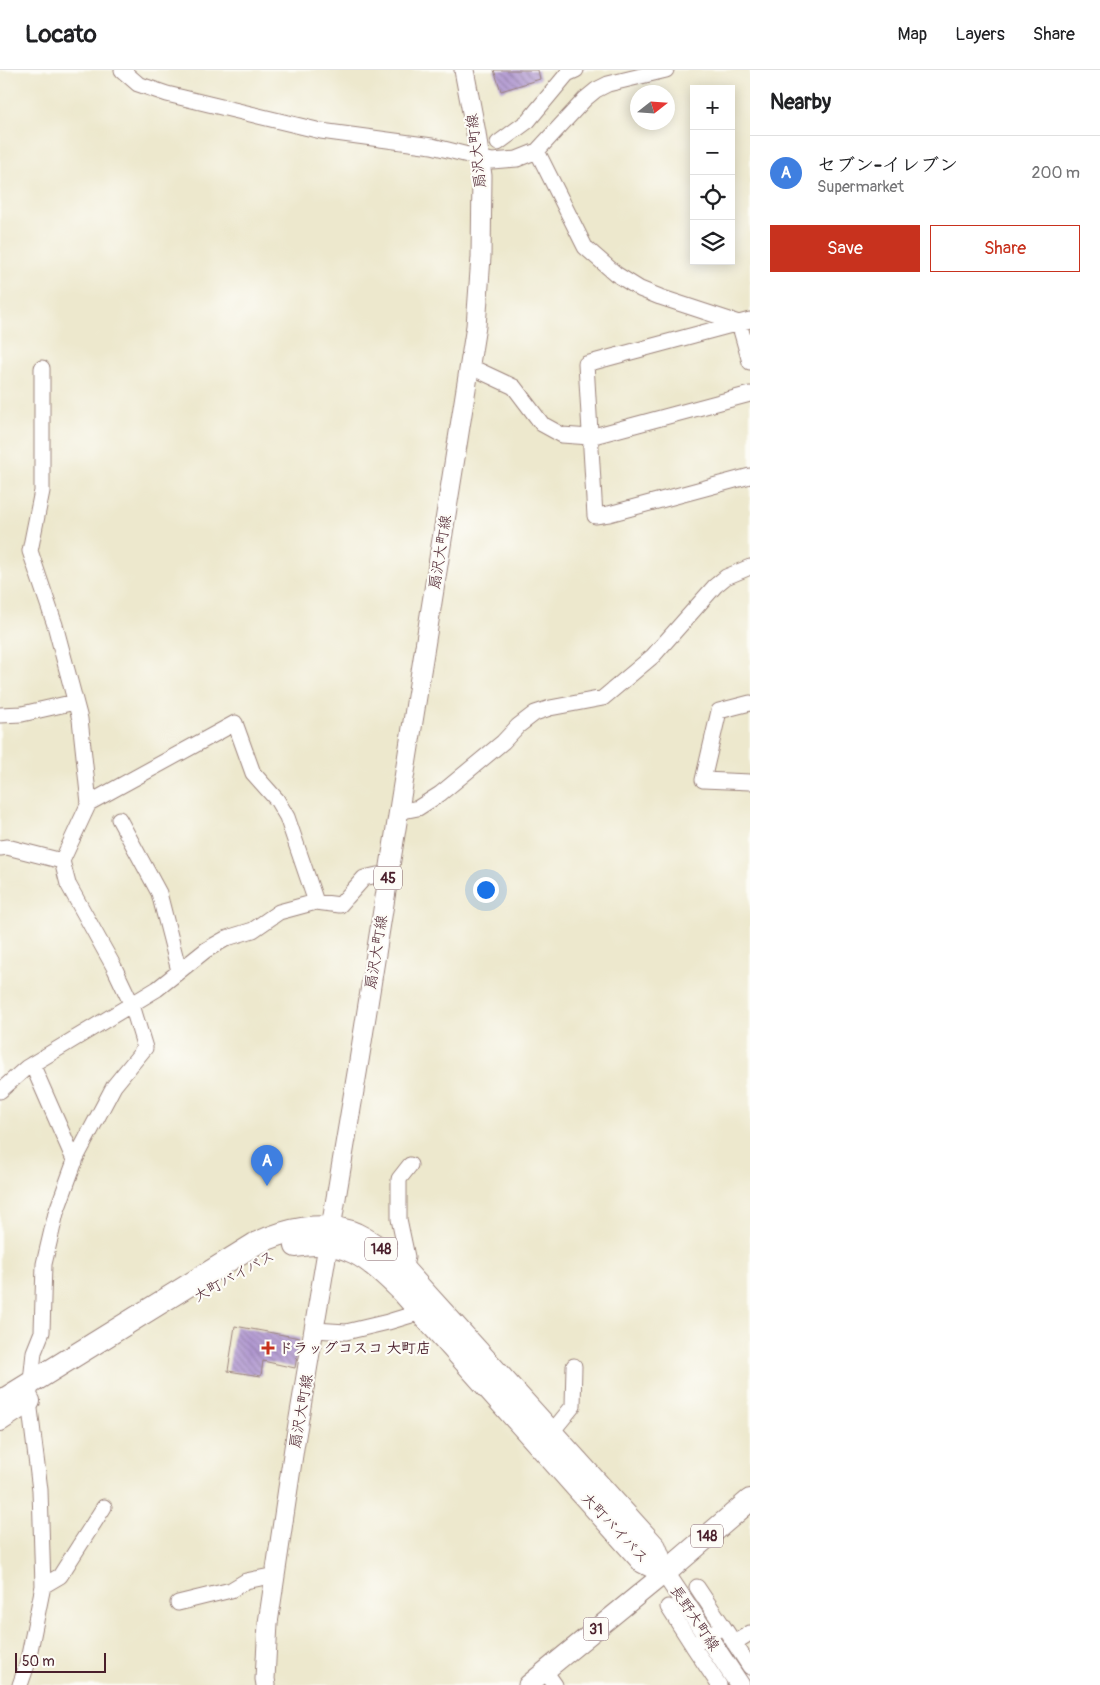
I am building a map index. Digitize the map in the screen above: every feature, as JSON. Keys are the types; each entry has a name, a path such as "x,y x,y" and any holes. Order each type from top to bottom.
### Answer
{"highway":[{"name":"大町バイパス","path":"0,1420 30,1392 256,1244 298,1229 330,1236 341,1247 358,1254 375,1265 655,1547 665,1573"},
{"name":"大町バイパス","path":"330,1236 345,1230 363,1238 378,1246 404,1270 546,1439"},
{"name":"大町バイパス","path":"0,1402 30,1392"},
{"name":"148","path":"665,1573 750,1500"}],"main road":[{"name":"扇沢大町線","path":"266,1685 268,1623 294,1448 315,1330 388,876 480,286 482,226 480,158 464,70"},
{"name":"長野大町線","path":"528,1685 550,1678 665,1573 740,1685"}],"street":[{"path":"122,70 138,84 167,94 321,131 432,146 492,161 517,159 537,150 585,99 596,90 606,77 666,70"},
{"path":"498,143 528,121 567,74 576,70"},
{"path":"537,150 585,246 616,274 640,289 660,297 745,321"},
{"path":"745,321 750,362"},
{"path":"745,321 586,364 595,516 609,514 750,476"},
{"path":"469,366 514,387 542,424 562,435 590,437 750,394"},
{"path":"20,1685 27,1665 43,1586 40,1490 30,1392 34,1352 42,1332 44,1264 56,1213 75,1162 114,1086 145,1048 132,1005 68,884 62,861 90,803 80,719 76,702 55,624 30,551 42,491 42,368"},
{"path":"398,812 418,808 440,794 503,742 535,712 603,698 653,656 715,586 726,577 750,567"},
{"path":"0,715 22,714 76,702"},
{"path":"750,703 719,711 703,780 750,782"},
{"path":"90,803 235,723 252,773 277,800 287,817 316,902"},
{"path":"120,820 159,893 179,972"},
{"path":"0,848 6,847 62,861"},
{"path":"0,1091 32,1064 157,989 206,950 227,938 253,930 279,912 316,902 340,905 364,878 377,875 388,876"},
{"path":"32,1064 75,1162"},
{"path":"404,1270 407,1257 399,1219 399,1179 410,1165"},
{"path":"315,1330 346,1332 421,1312"},
{"path":"546,1439 573,1406 574,1366"},
{"path":"43,1586 60,1576 104,1507"},
{"path":"178,1603 230,1590 246,1581 275,1575"},
{"path":"697,1587 719,1685"},
{"path":"668,1607 708,1636 734,1643 750,1667"},
{"path":"734,1643 750,1633"}],"building":[{"path":"494,70 538,70 540,79 501,91"},
{"path":"235,1326 300,1338 295,1368 263,1361 261,1376 228,1371"}],"place":[{"name":"セブン-イレブン","path":"267,1186"},
{"name":"ドラッグコスコ 大町店","path":"268,1348"}]}
